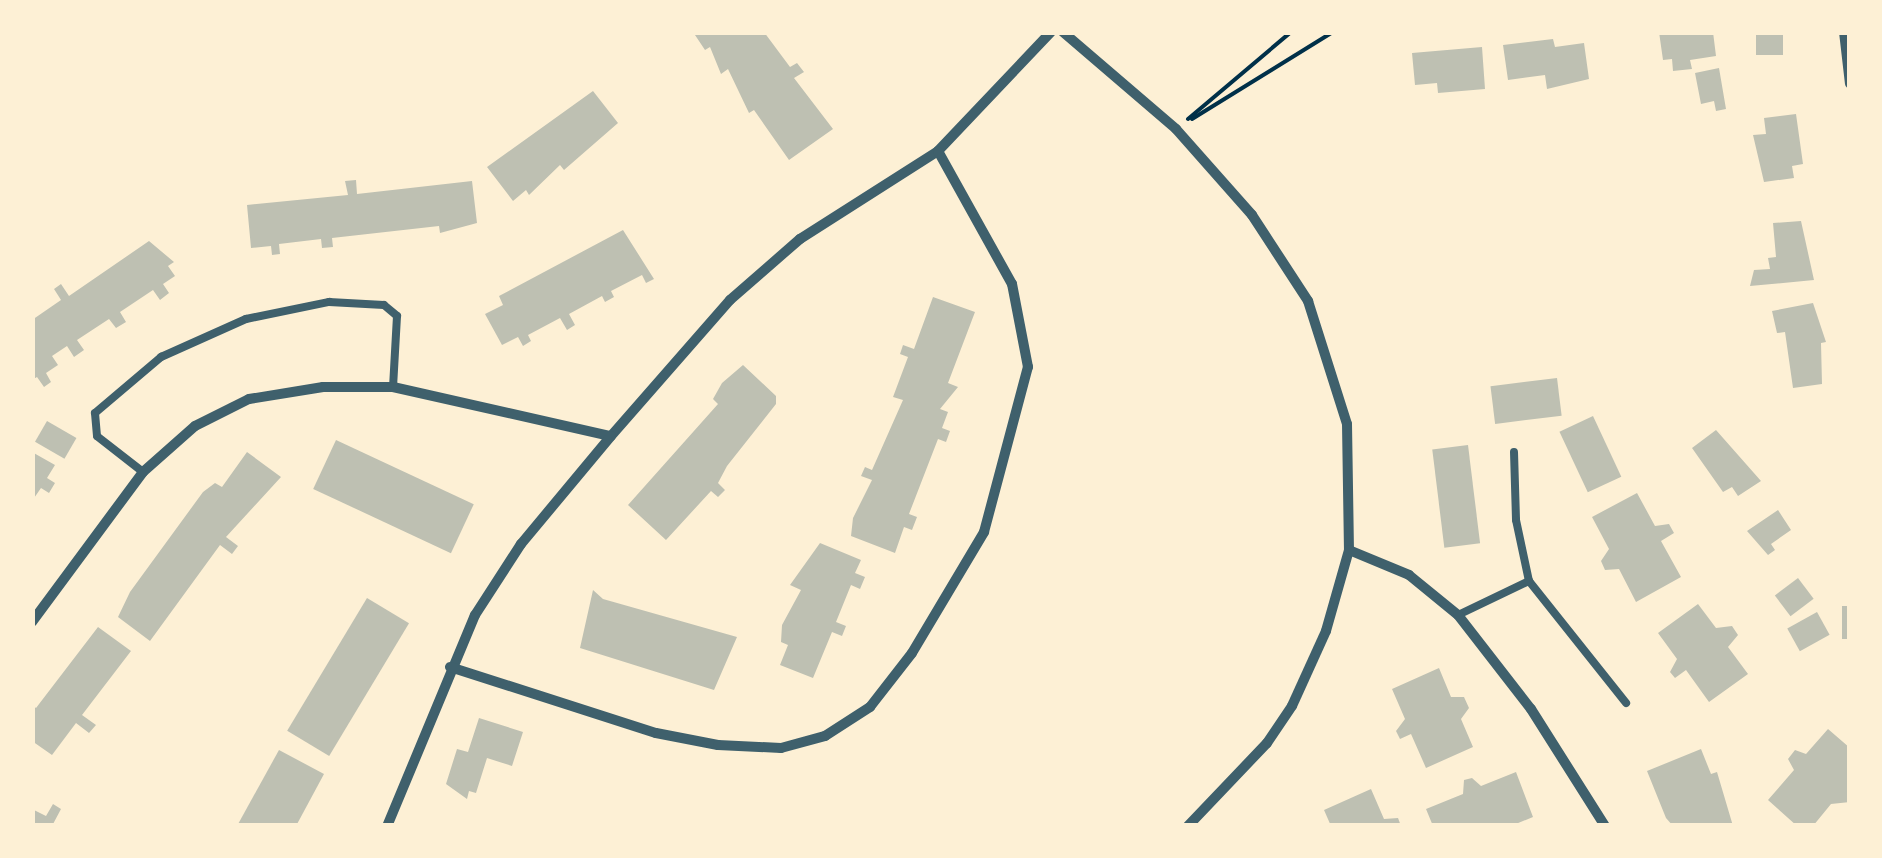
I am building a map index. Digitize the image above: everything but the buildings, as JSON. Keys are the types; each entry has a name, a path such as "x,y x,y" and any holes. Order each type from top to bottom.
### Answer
{"street":[{"path":"387,826 450,667 521,544 611,436 730,300 783,253 938,151 1051,32"},
{"path":"1062,32 1176,129 1285,261 1326,343 1352,468 1350,550 1326,631 1292,706 1238,777 1188,826"},
{"path":"1844,32 1850,84"},
{"path":"450,667 656,732 718,745 781,748 825,736 870,706 912,653 984,532 1028,367 1012,284 938,151"},
{"path":"32,622 143,472 195,426 249,399 323,387 392,387 611,436"},
{"path":"1350,550 1408,575 1458,615 1531,710 1605,826"}],"lane":[{"path":"143,472 98,436 95,413 116,388 162,357 246,319 329,302 384,305 397,316 392,387"},
{"path":"1514,452 1516,520 1529,581 1626,703"},
{"path":"1458,615 1529,581"}],"path":[{"path":"1176,129 1290,32"},
{"path":"1176,129 1332,32"}]}
